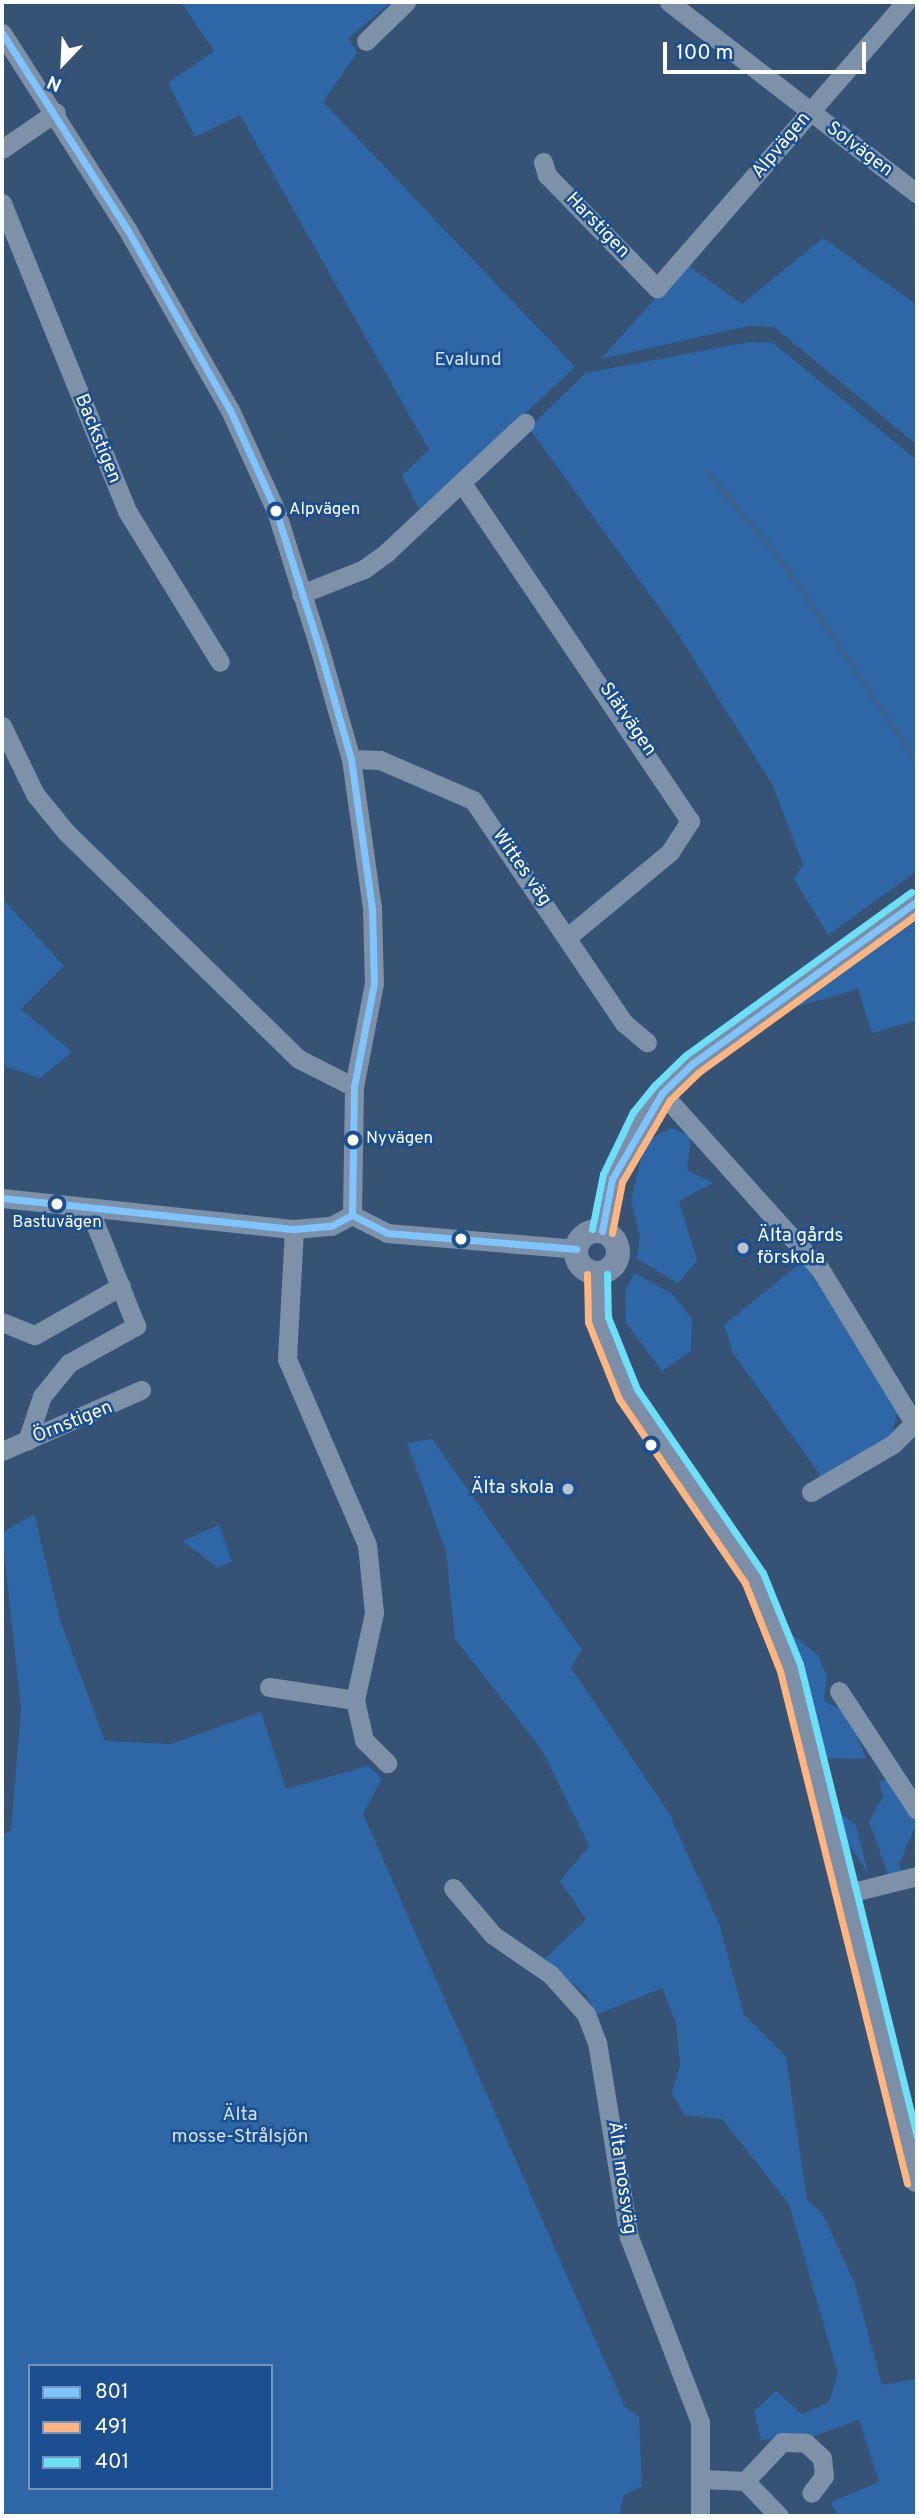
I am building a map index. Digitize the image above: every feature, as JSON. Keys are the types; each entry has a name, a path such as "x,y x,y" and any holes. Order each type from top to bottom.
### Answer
{"main road":[{"path":"602,1231 612,1179 642,1118 662,1093 702,1057 917,901"},
{"path":"602,1231 613,1237 619,1255 613,1266 597,1274 579,1263 576,1249 585,1234 602,1231"},
{"path":"597,1274 598,1319 628,1394 719,1518 763,1599 789,1668 849,1894 917,2180"}],"street":[{"path":"366,41 406,2"},
{"name":"Solvägen","path":"669,2 917,194"},
{"name":"Alpvägen","path":"657,288 906,2"},
{"path":"2,33 56,112 230,410 276,511 351,759 372,909 374,983 354,1087 352,1215"},
{"path":"2,149 56,112"},
{"name":"Harstigen","path":"543,162 547,175 657,288"},
{"name":"Backstigen","path":"2,203 127,511 220,662"},
{"path":"301,594 364,569 526,423"},
{"name":"Slätvägen","path":"462,483 690,821 670,852 569,936"},
{"path":"2,726 35,794 66,832 299,1059 354,1087"},
{"name":"Wittes väg","path":"351,759 380,760 473,800 569,936 624,1023 647,1042"},
{"path":"662,1093 820,1269 916,1424 893,1444 811,1492"},
{"path":"2,1198 90,1211 294,1229 331,1226 352,1215"},
{"path":"27,1441 42,1396 69,1363 133,1330 121,1286 90,1211"},
{"path":"352,1215 387,1233 576,1249"},
{"path":"294,1229 287,1359 374,1573 374,1613 355,1700 364,1740 387,1763"},
{"path":"2,1322 34,1335 121,1286"},
{"name":"Örnstigen","path":"2,1451 141,1390"},
{"path":"269,1687 355,1700"},
{"path":"839,1691 917,1810"},
{"path":"849,1894 917,1876"},
{"name":"Älta mossväg","path":"453,1888 493,1935 550,1974 586,2014 611,2105 629,2237 644,2288 696,2403 703,2479 699,2516"},
{"path":"745,2481 782,2442 806,2443 822,2458 824,2476 811,2493"},
{"path":"703,2479 745,2481 779,2516"}],"green space":[{"name":"Evalund","path":"181,2 391,2 349,38 357,53 323,102 575,367 420,511 402,475 429,450 240,115 195,137 168,83 214,51"},
{"path":"823,238 917,305 917,445 774,327 748,326 601,359 686,264 742,304"},
{"path":"749,342 773,343 917,460 917,871 828,935 794,879 803,864 772,784 674,628 529,428 586,373"},
{"path":"2,898 64,966 21,1009 72,1052 40,1078 2,1065"},
{"path":"917,909 917,1020 872,1033 858,989 779,1012"},
{"path":"671,1128 691,1136 687,1170 713,1183 679,1201 697,1261 678,1283 637,1259 640,1237 631,1201 645,1142"},
{"path":"803,1261 898,1411 890,1441 823,1479 733,1353 724,1325"},
{"path":"634,1273 671,1293 692,1318 691,1351 662,1371 626,1323 625,1291"},
{"path":"432,1439 582,1650 571,1668 669,1813 719,1924 744,2015 786,2057 807,2200 822,2213 854,2281 882,2385 917,2379 917,2516 838,2516 831,2502 879,2482 859,2420 814,2436 761,2440 754,2411 776,2391 802,2414 829,2402 838,2374 789,2204 722,2119 684,2115 672,2093 680,2065 676,2023 662,1988 596,2015 587,1996 545,1959 586,1919 560,1881 589,1846 542,1750 455,1639 446,1551 407,1443"},
{"name":"Älta mosse-Strålsjön","path":"34,1514 61,1623 105,1741 171,1744 261,1712 286,1789 368,1766 382,1778 363,1814 625,2407 639,2417 642,2486 624,2495 619,2516 2,2516 2,1835 11,1830 21,1709 2,1533"},
{"path":"219,1525 232,1562 218,1568 183,1541"},
{"path":"787,1631 818,1655 827,1677 824,1701 849,1714 866,1759 825,1758"},
{"path":"886,1778 917,1822 899,1864 902,1872 888,1874 869,1822 883,1796 879,1782"},
{"path":"829,1779 842,1815 856,1825 868,1873 843,1836"}],"waterway":[{"path":"709,474 781,560 917,762"}],"transit line":[{"name":"801","path":"2,33 127,229 230,410 276,511 319,647 351,759 372,909 374,983 354,1087 352,1215"},
{"name":"401","path":"592,1229 603,1174 633,1112 655,1085 686,1055 911,892"},
{"name":"801","path":"602,1231 612,1179 662,1093 692,1064 917,901"},
{"name":"491","path":"612,1233 622,1182 670,1100 699,1072 917,914"},
{"name":"801","path":"2,1198 294,1229 331,1226 352,1215"},
{"name":"801","path":"352,1215 387,1233 576,1249"},
{"name":"491","path":"587,1274 588,1322 619,1399 745,1583 780,1671 907,2183"},
{"name":"401","path":"607,1274 608,1317 637,1389 763,1573 800,1664 917,2137"}],"place":[{"name":"Alpvägen","path":"276,511"},
{"name":"Nyvägen","path":"353,1140"},
{"name":"Bastuvägen","path":"57,1204"},
{"name":"Älta gårds förskola","path":"743,1248"},
{"name":"Älta skola","path":"568,1489"}]}
